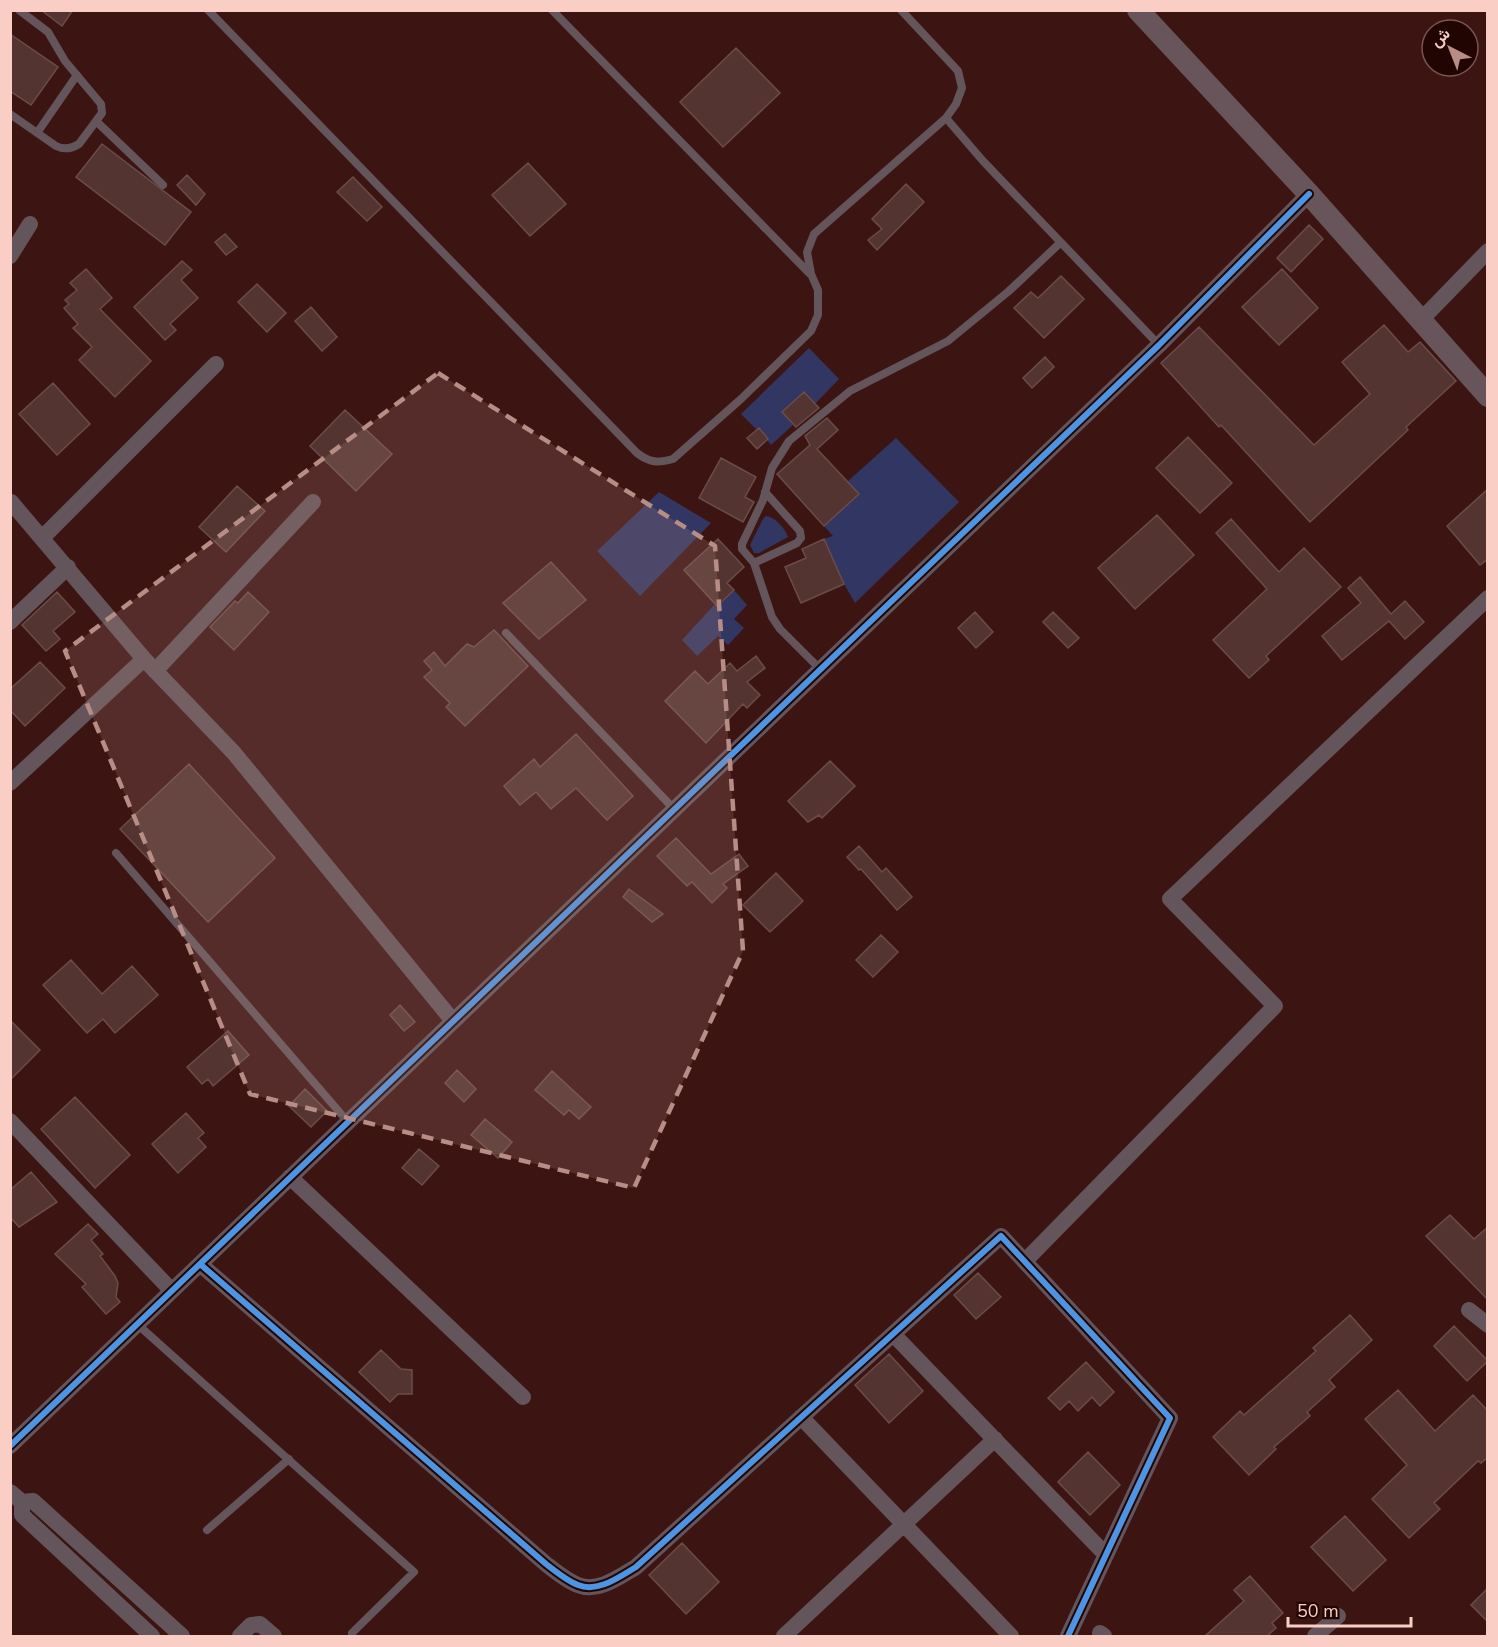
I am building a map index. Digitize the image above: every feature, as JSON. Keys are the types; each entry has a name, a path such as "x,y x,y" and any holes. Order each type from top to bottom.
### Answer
{"street":[{"path":"1138,10 1309,194 1488,396"},
{"path":"10,1446 1159,345 1309,194"},
{"path":"10,256 30,224"},
{"path":"1420,321 1488,251"},
{"path":"42,538 216,364"},
{"path":"11,502 149,665 234,753 453,1021"},
{"path":"10,783 149,665 313,502"},
{"path":"10,622 68,567"},
{"path":"1025,1261 1275,1006 1170,899 1488,598"},
{"path":"10,1120 171,1290"},
{"path":"290,1177 523,1397"},
{"path":"200,1264 546,1564 578,1585 593,1587 610,1582 636,1567 1001,1236 1170,1418 1068,1636"},
{"path":"1469,1310 1488,1325"},
{"path":"893,1334 1106,1555"},
{"path":"801,1417 1005,1634"},
{"path":"784,1636 995,1439"},
{"path":"16,1497 33,1502 182,1636"},
{"path":"16,1497 22,1515 152,1636"},
{"path":"71,1561 84,1547"},
{"path":"1316,1636 1338,1616"},
{"path":"240,1636 251,1625 260,1624 274,1636"}],"lane":[{"path":"10,114 56,146 69,149 79,144 102,113 101,104 65,61 48,32 19,10"},
{"path":"208,10 629,445 648,461 659,463 673,459 741,399 811,331 818,315 818,290 811,274 807,252 814,234 946,118 956,104 962,88 958,70 901,10"},
{"path":"552,10 811,274"},
{"path":"37,132 77,75"},
{"path":"946,118 983,161 1159,345"},
{"path":"97,122 163,185"},
{"path":"820,669 780,629 772,617 754,563 741,549 765,492 772,468 789,441 850,391 948,341 1009,291 1060,243"},
{"path":"754,563 796,543 801,538 800,531 765,492"},
{"path":"506,633 674,809"},
{"path":"116,853 348,1122"},
{"path":"137,1324 414,1572 352,1633"},
{"path":"207,1530 289,1459"}],"highlighted area":[{"path":"438,373 715,546 743,951 634,1188 250,1094 65,651"}],"shaded area":[{"path":"809,348 839,379 815,404 804,392 782,412 793,425 771,445 759,428 757,430 741,414"},
{"path":"896,438 959,502 855,603 824,539 833,536 824,526 858,494 847,482"},
{"path":"659,492 711,523 640,596 597,551"},
{"path":"766,516 773,518 785,530 788,537 759,553 754,553 750,545"},
{"path":"734,590 747,605 734,619 744,628 728,645 718,636 697,656 682,640 715,604 717,606"}],"building":[{"path":"41,10 73,10 62,26"},
{"path":"10,34 58,67 31,105 10,91"},
{"path":"736,48 780,93 723,147 680,102"},
{"path":"102,144 191,212 165,245 76,177"},
{"path":"528,163 566,204 530,236 492,195"},
{"path":"187,175 205,194 196,205 177,185"},
{"path":"353,177 382,207 367,221 337,192"},
{"path":"906,184 924,202 877,250 868,240 882,229 872,219"},
{"path":"1309,225 1323,239 1291,272 1277,258"},
{"path":"225,234 237,247 226,255 215,242"},
{"path":"182,261 192,270 181,280 198,298 170,324 176,330 165,340 134,307"},
{"path":"86,269 112,298 100,309 151,361 115,397 79,360 92,347 73,328 78,324 64,308 69,304 65,300 77,290 70,283"},
{"path":"1282,269 1318,308 1279,345 1242,307"},
{"path":"1061,276 1084,299 1044,338 1014,308 1031,292 1038,298"},
{"path":"257,284 286,313 267,332 238,302"},
{"path":"311,307 337,337 322,351 295,321"},
{"path":"1384,325 1408,352 1420,342 1456,381 1406,427 1408,430 1310,522 1161,363 1199,327 1314,445 1370,394 1342,362"},
{"path":"1045,357 1054,367 1032,388 1023,378"},
{"path":"53,383 90,424 57,455 19,414"},
{"path":"804,392 819,408 796,427 782,412"},
{"path":"345,410 392,454 356,491 310,446"},
{"path":"827,418 838,430 817,449 859,494 824,526 777,474 810,445 805,436"},
{"path":"759,428 768,439 757,449 747,438"},
{"path":"1188,437 1232,483 1200,513 1156,468"},
{"path":"721,458 756,477 745,497 754,502 743,522 699,498"},
{"path":"237,486 265,511 226,552 199,527"},
{"path":"1488,489 1488,559 1480,565 1447,526"},
{"path":"1157,515 1194,555 1135,609 1098,568"},
{"path":"1231,519 1279,572 1304,548 1341,587 1266,656 1269,660 1249,678 1213,640 1267,589 1216,533"},
{"path":"718,539 744,567 727,583 734,590 717,606 684,570"},
{"path":"824,539 844,584 801,603 785,567 806,558 802,549"},
{"path":"551,562 586,600 539,639 503,603"},
{"path":"1360,577 1391,614 1405,601 1424,622 1405,639 1389,621 1342,660 1322,636 1361,603 1348,588"},
{"path":"57,592 75,612 53,631 60,639 46,651 22,625"},
{"path":"248,592 269,612 234,650 210,627 235,601 238,603"},
{"path":"975,612 993,632 976,648 958,628"},
{"path":"1053,612 1079,638 1068,648 1043,622"},
{"path":"494,630 528,666 465,726 446,707 450,703 424,677 432,670 424,661 434,652 445,666 467,644 474,647"},
{"path":"756,656 765,668 747,682 760,695 747,708 743,704 706,743 665,701 695,671 708,684 730,663 737,671"},
{"path":"40,662 65,688 25,726 10,710 10,689"},
{"path":"576,734 633,796 607,820 576,788 551,809 536,792 520,805 504,786 534,759 540,767"},
{"path":"830,761 855,786 822,818 819,815 808,822 788,801"},
{"path":"189,764 275,858 208,922 120,829"},
{"path":"676,838 711,874 739,854 748,866 723,884 727,888 712,903 692,882 687,886 657,856"},
{"path":"859,846 882,872 886,868 912,897 897,910 861,869 859,870 847,857"},
{"path":"776,873 803,901 770,932 743,905"},
{"path":"629,889 663,914 652,922 623,897"},
{"path":"881,935 898,952 873,977 856,960"},
{"path":"71,960 102,994 132,966 158,995 115,1033 103,1019 87,1033 43,985"},
{"path":"400,1005 415,1022 404,1031 390,1015"},
{"path":"10,1020 40,1050 10,1080"},
{"path":"228,1031 249,1055 213,1086 208,1079 202,1084 187,1067"},
{"path":"457,1070 476,1089 464,1102 445,1083"},
{"path":"552,1071 591,1107 579,1119 569,1110 564,1115 535,1090"},
{"path":"305,1089 327,1111 311,1127 289,1106"},
{"path":"75,1097 130,1155 95,1188 41,1129"},
{"path":"186,1113 204,1133 198,1138 206,1147 178,1173 152,1144"},
{"path":"485,1119 512,1142 498,1158 471,1135"},
{"path":"419,1149 439,1166 422,1185 402,1168"},
{"path":"31,1172 57,1202 19,1227 10,1217 10,1190"},
{"path":"1450,1215 1474,1239 1488,1227 1488,1300 1426,1236"},
{"path":"88,1224 98,1234 91,1240 103,1254 100,1256 118,1283 116,1297 120,1302 106,1314 82,1287 86,1284 55,1254"},
{"path":"978,1273 1001,1297 976,1319 954,1295"},
{"path":"1350,1315 1372,1340 1329,1380 1335,1387 1307,1412 1310,1416 1274,1447 1276,1449 1249,1475 1213,1437 1240,1411 1244,1415 1316,1351 1313,1348"},
{"path":"1454,1326 1488,1361 1467,1381 1434,1346"},
{"path":"381,1350 401,1369 412,1370 412,1394 398,1394 390,1402 359,1372"},
{"path":"889,1354 923,1391 889,1423 855,1385"},
{"path":"1086,1362 1114,1392 1100,1406 1092,1397 1078,1411 1069,1401 1060,1410 1048,1398"},
{"path":"1398,1390 1435,1431 1473,1395 1488,1411 1488,1457 1481,1463 1478,1461 1434,1503 1440,1509 1409,1538 1372,1499 1407,1465 1365,1419"},
{"path":"1088,1452 1120,1485 1090,1515 1058,1482"},
{"path":"1345,1516 1386,1560 1353,1591 1311,1547"},
{"path":"682,1543 719,1582 686,1614 649,1575"},
{"path":"1250,1576 1283,1613 1272,1623 1276,1628 1267,1636 1205,1636 1244,1601 1234,1590"},
{"path":"1488,1588 1488,1622 1471,1605"}],"cycle path":[{"path":"10,1446 1159,345 1309,194"},
{"path":"200,1264 546,1564 574,1583 593,1587 608,1583 636,1567 1001,1236 1170,1418 1068,1636"}]}
